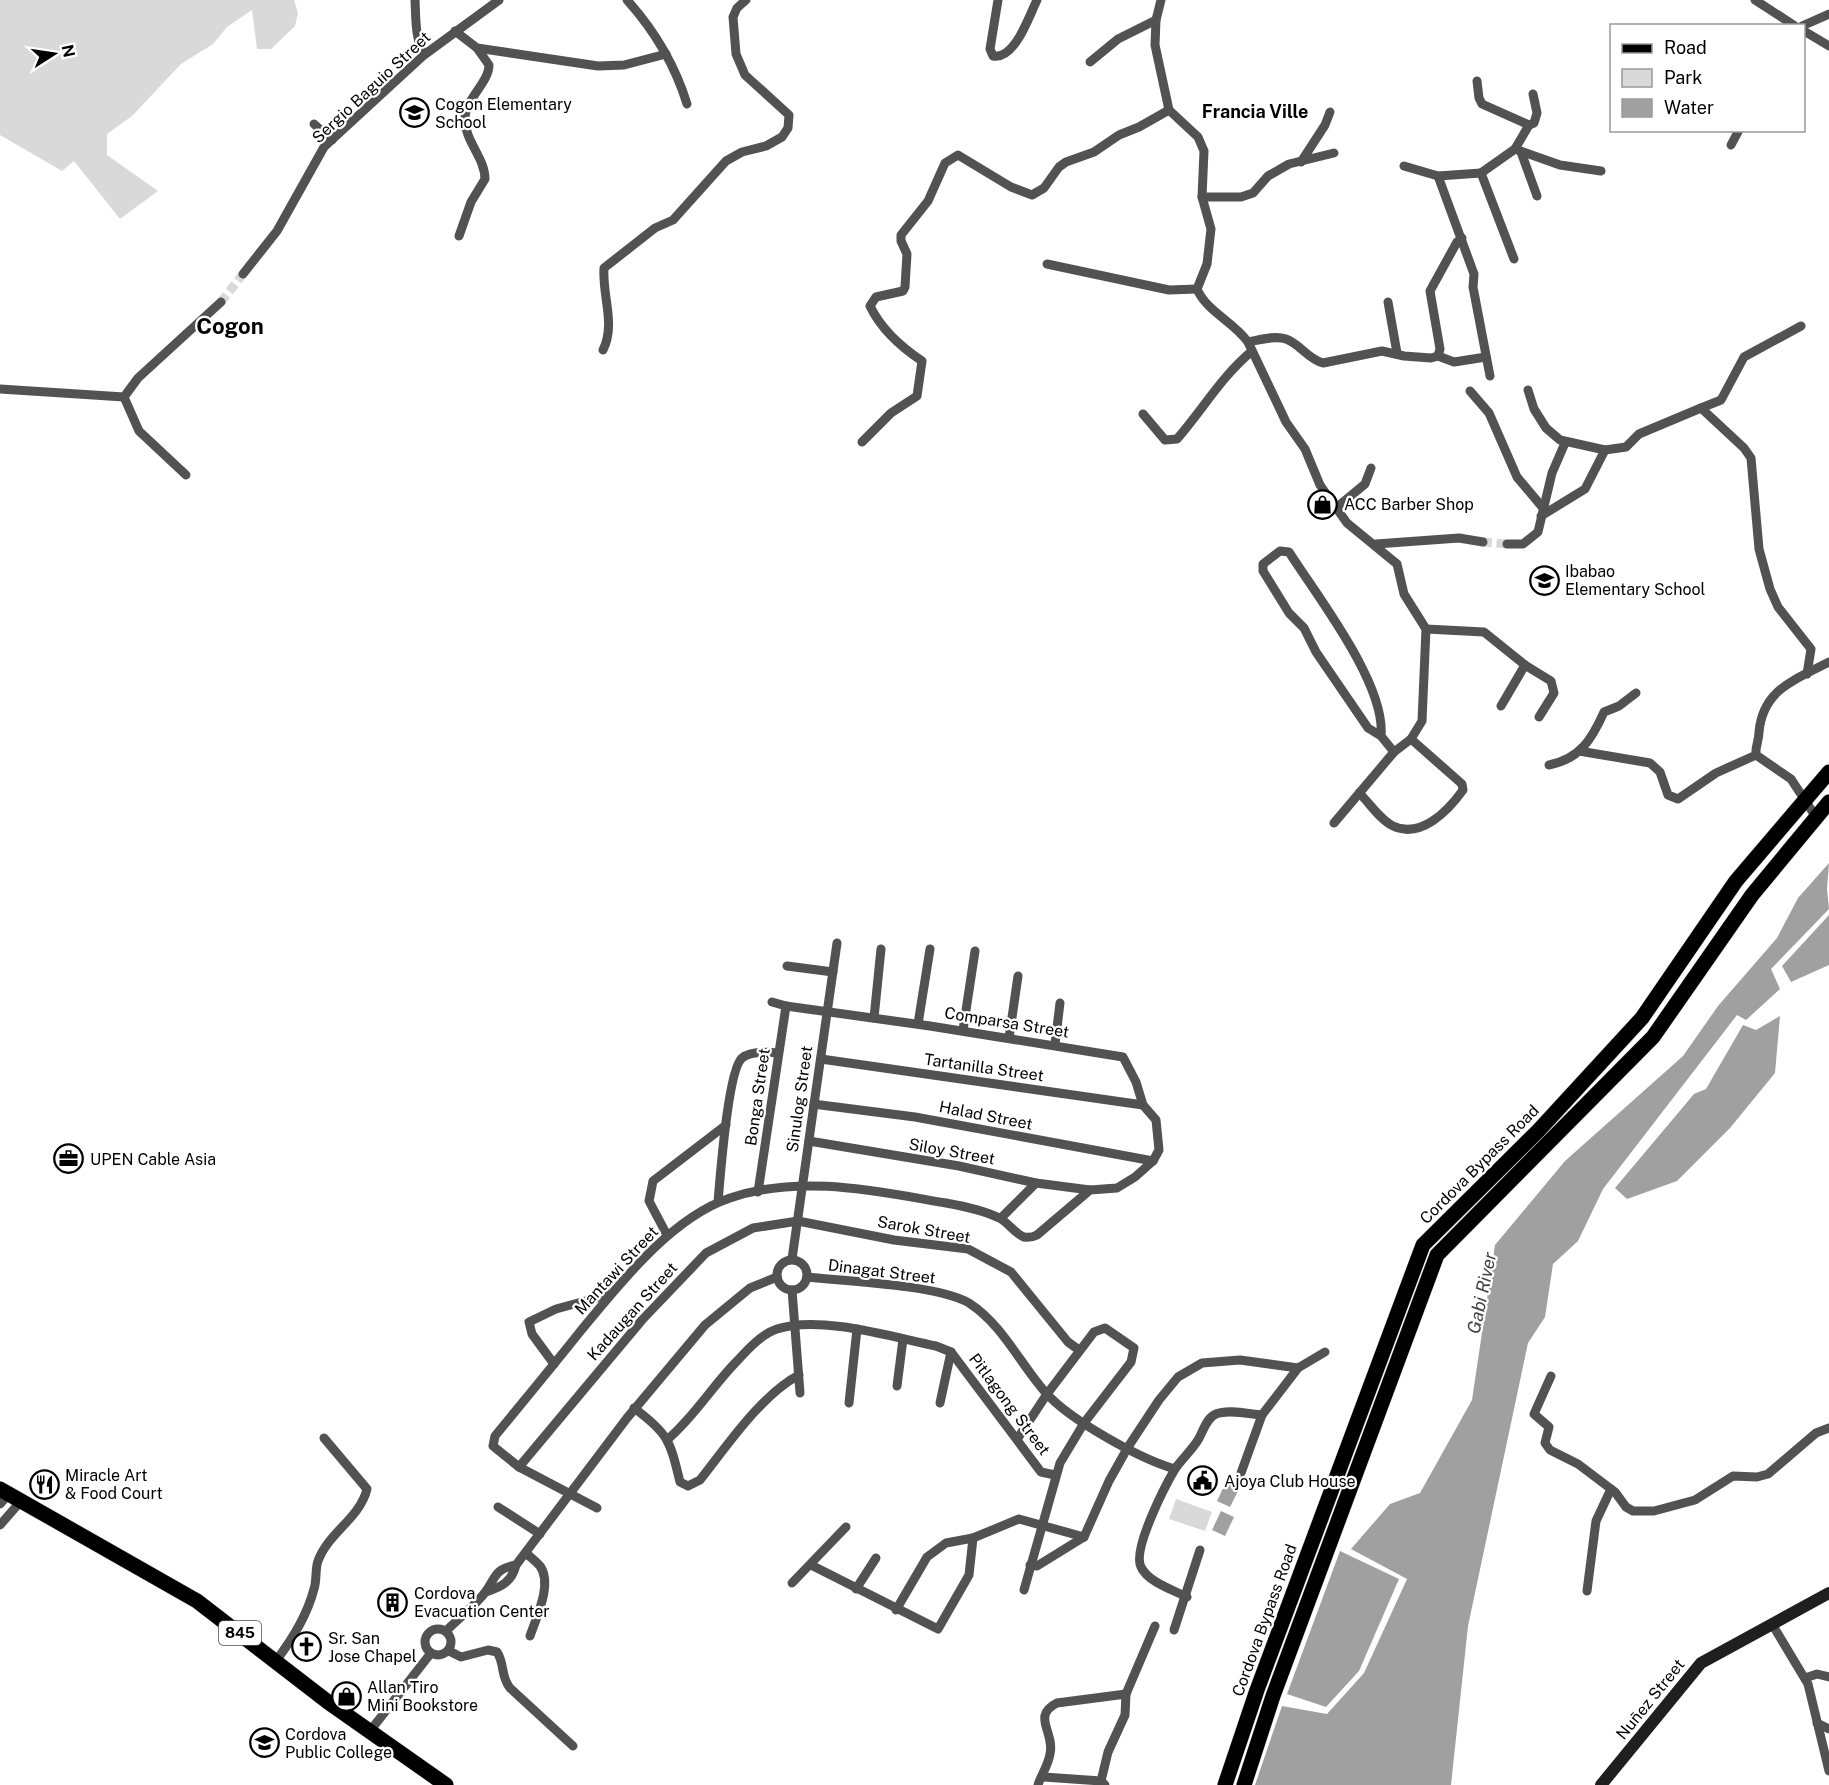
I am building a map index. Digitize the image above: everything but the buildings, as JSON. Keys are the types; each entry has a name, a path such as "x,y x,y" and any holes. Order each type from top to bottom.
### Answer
{"main road":[{"name":"Cordova Bypass Road","path":"1225,1785 1289,1604 1423,1245 1538,1131 1642,1018 1736,881 1829,772"},
{"name":"Cordova Bypass Road","path":"1244,1785 1305,1611 1437,1255 1653,1037 1752,895 1829,802"},
{"name":"845","path":"7,1497 197,1601 275,1662 446,1785"},
{"path":"1289,1604 1305,1611"}],"street":[{"path":"415,0 416,28 424,55"},
{"name":"Sergio Baguio Street","path":"243,274 277,231 324,147 424,55 499,0"},
{"path":"627,0 666,54 679,78 687,104"},
{"path":"603,350 611,329 605,298 604,268 655,228 673,220 726,161 742,152 766,146 782,137 788,128 789,115 745,75 736,54 733,17 737,8 746,0"},
{"path":"998,0 990,49 993,56 998,57 1004,56 1013,47 1037,0"},
{"path":"1161,0 1156,20 1158,67 1169,110 1203,144 1202,197 1211,230 1207,264 1197,289"},
{"path":"1755,0 1792,24"},
{"path":"1805,25 1829,14"},
{"path":"1090,62 1118,39 1156,20"},
{"path":"455,31 477,48 489,64 488,75 473,96 464,119 485,179 471,202 459,236"},
{"path":"1807,33 1829,46"},
{"path":"477,48 598,66 624,65 666,54"},
{"path":"1478,81 1479,98 1482,104 1529,125"},
{"path":"1404,166 1438,176 1481,173 1518,151 1529,125 1537,118 1533,94"},
{"path":"862,442 891,414 917,396 922,361 896,340 876,317 870,306 876,297 903,291 908,254 901,241 901,235 928,201 945,164 958,155 1011,187 1032,195 1044,188 1059,167 1066,162 1094,152 1119,135 1139,128 1169,110"},
{"path":"1301,162 1325,125 1330,112"},
{"path":"314,124 332,140"},
{"path":"1731,145 1738,132"},
{"path":"1518,151 1560,165 1601,171"},
{"path":"1518,151 1537,196"},
{"path":"1202,197 1234,199 1247,195 1253,193 1277,170 1334,153"},
{"path":"1481,173 1514,259"},
{"path":"1438,176 1474,274 1473,287 1490,376"},
{"path":"1438,356 1440,350 1430,291 1457,242 1462,238"},
{"path":"1047,264 1169,290 1197,289"},
{"path":"1197,289 1206,304 1240,331 1286,422 1298,436 1320,485 1336,508 1358,534 1376,544 1399,567 1404,594 1426,629 1422,721 1411,739 1394,752 1334,823"},
{"path":"124,397 138,378 221,302"},
{"path":"1388,302 1397,353"},
{"path":"1528,390 1534,409 1546,428 1565,443 1605,450 1626,447 1639,434 1721,400 1744,357 1801,327"},
{"path":"1143,414 1165,440 1177,438 1195,418 1225,375 1250,347 1279,337 1288,339 1316,361 1323,363 1382,351 1423,358 1438,356 1454,362 1486,357"},
{"path":"0,389 124,397"},
{"path":"1470,391 1489,413 1517,477 1542,512"},
{"path":"124,397 139,431 186,475"},
{"path":"1701,408 1737,441 1751,458 1759,549 1778,607 1811,648 1807,674"},
{"path":"1507,544 1522,544 1538,532 1556,457 1565,443"},
{"path":"1542,512 1585,489 1605,450"},
{"path":"1336,508 1365,484 1371,468"},
{"path":"1376,544 1460,538 1484,542"},
{"path":"1381,736 1382,724 1364,668 1289,552 1280,551 1263,564 1263,571 1289,613 1304,628 1316,652 1368,728 1381,736 1394,752"},
{"path":"1426,629 1484,632 1525,665 1551,681 1555,687 1554,693 1539,717"},
{"path":"1756,755 1755,744 1759,735 1762,711 1777,691 1829,662"},
{"path":"1502,706 1525,665"},
{"path":"1549,765 1572,759 1588,743 1604,712 1619,706 1636,693"},
{"path":"1359,793 1392,825 1401,828 1423,827 1443,813 1463,790 1462,784 1411,739"},
{"path":"1579,751 1650,764 1660,772 1668,795 1678,799 1716,773 1756,755"},
{"path":"1756,755 1791,779 1816,817"},
{"name":"Sinulog Street","path":"792,1259 837,943"},
{"path":"874,1018 881,949"},
{"path":"918,1024 930,949"},
{"path":"963,1030 975,951"},
{"path":"787,966 833,972"},
{"path":"1009,1038 1018,976"},
{"name":"Comparsa Street","path":"772,1002 786,1006 1055,1044 1123,1057 1136,1082 1143,1105 1156,1120 1160,1137 1153,1161"},
{"path":"1055,1044 1060,1003"},
{"name":"Bonga Street","path":"758,1192 786,1006"},
{"path":"718,1202 726,1125 736,1065 744,1057 766,1052 778,1053"},
{"name":"Tartanilla Street","path":"821,1059 1143,1105"},
{"name":"Halad Street","path":"813,1104 915,1117 1153,1161"},
{"path":"667,1235 649,1201 653,1181 726,1125"},
{"name":"Siloy Street","path":"809,1141 960,1166 1036,1183 1090,1190 1117,1188 1135,1177 1153,1161"},
{"path":"1001,1218 1036,1183"},
{"name":"Mantawi Street","path":"597,1508 519,1467 493,1446 495,1436 611,1294 667,1235 718,1202 758,1192 801,1186 835,1185 954,1204 1001,1218 1019,1234 1033,1236 1090,1190"},
{"name":"Sarok Street","path":"798,1221 894,1240 968,1249 1011,1272 1068,1342 1079,1350"},
{"name":"Kadaugan Street","path":"519,1467 642,1320 706,1253 753,1228 798,1221"},
{"path":"792,1259 803,1264 807,1277 803,1285 792,1290 782,1286 777,1277 782,1263 792,1259"},
{"path":"446,1631 486,1592 490,1580 501,1570 516,1565 634,1408 705,1325 750,1287 777,1277"},
{"name":"Dinagat Street","path":"807,1277 935,1292 967,1302 989,1319 1047,1394 1084,1423 1176,1469"},
{"path":"792,1290 800,1394"},
{"path":"554,1364 532,1334 529,1322 556,1309 611,1294"},
{"name":"Pitlagong Street","path":"668,1439 719,1385 736,1361 764,1335 777,1329 796,1326 857,1329 936,1346 951,1352 1018,1438 1041,1472 1055,1475"},
{"path":"1018,1438 1047,1394 1094,1332 1106,1328 1134,1348 1131,1362 1084,1423 1055,1475 1024,1590"},
{"path":"849,1403 857,1329"},
{"path":"897,1386 903,1340"},
{"path":"940,1403 951,1352"},
{"path":"1242,1473 1262,1415 1298,1368 1325,1352"},
{"path":"1030,1565 1037,1566 1084,1537 1109,1481 1128,1447 1159,1400 1178,1377 1203,1363 1240,1360 1298,1368"},
{"path":"634,1408 660,1428 668,1439 680,1482 688,1486 700,1480 762,1405 785,1382 799,1375"},
{"path":"1551,1376 1534,1410 1536,1417 1549,1427 1545,1443 1550,1450 1578,1464 1611,1489 1626,1507 1633,1511 1654,1512 1695,1500 1733,1476 1757,1477 1768,1474 1816,1433 1829,1428"},
{"path":"1186,1597 1145,1573 1138,1558 1151,1516 1176,1469 1197,1442 1208,1420 1216,1414 1262,1415"},
{"path":"275,1662 296,1635 314,1589 318,1561 336,1534 363,1503 367,1489 324,1438"},
{"path":"1587,1591 1596,1521 1611,1489"},
{"path":"0,1525 7,1497"},
{"path":"498,1507 540,1534"},
{"path":"896,1610 927,1557 946,1543 974,1538 1019,1519 1084,1537"},
{"path":"792,1583 846,1527"},
{"path":"811,1565 896,1610 938,1629 969,1575 974,1538"},
{"path":"1174,1630 1200,1550"},
{"path":"526,1553 541,1567 544,1576 541,1600 530,1636"},
{"path":"856,1589 876,1558"},
{"name":"Nuñez Street","path":"1601,1785 1701,1663 1829,1593"},
{"path":"1772,1624 1806,1678 1829,1771"},
{"path":"1126,1694 1057,1702 1048,1707 1044,1717 1051,1751 1041,1781 1103,1783 1108,1752 1125,1715 1126,1694 1155,1626"},
{"path":"430,1653 425,1644 427,1635 435,1629 446,1631"},
{"path":"430,1653 441,1655 449,1651 452,1642 446,1631"},
{"path":"449,1651 461,1657 488,1650 497,1652 500,1656 502,1678 510,1688 573,1746"},
{"path":"370,1731 430,1653"},
{"path":"1806,1678 1817,1674 1829,1677"},
{"path":"1817,1723 1829,1729"}],"green space":[{"path":"0,0 294,0 298,13 295,26 271,49 257,49 252,10 227,27 213,44 181,64 132,116 107,134 107,155 158,191 120,219 74,161 62,171 0,135"},
{"path":"1176,1499 1212,1512 1205,1531 1169,1519"}],"water":[{"path":"1829,863 1827,889 1829,909 1771,969 1780,989 1746,1020 1737,1015 1603,1189 1578,1241 1553,1264 1545,1317 1528,1343 1468,1626 1451,1785 1255,1785 1282,1706 1327,1714 1364,1673 1407,1579 1351,1549 1390,1504 1420,1493 1472,1400 1495,1245 1565,1161 1683,1056 1718,1006 1777,938 1798,898"},
{"path":"1829,915 1829,965 1791,982 1782,966"},
{"path":"1780,1016 1775,1073 1730,1128 1677,1181 1627,1199 1615,1188 1694,1094 1706,1089 1743,1025 1756,1030"},
{"path":"1226,1482 1239,1489 1230,1507 1217,1501"},
{"path":"1221,1511 1234,1517 1225,1536 1212,1530"},
{"path":"1340,1551 1399,1579 1359,1671 1326,1707 1287,1694"}],"tunnel":[{"path":"221,302 243,274"},
{"path":"1483,542 1507,544"}],"place":[{"name":"Cogon Elementary School","path":"414,113"},
{"name":"ACC Barber Shop","path":"1323,504"},
{"name":"Ibabao Elementary School","path":"1544,580"},
{"name":"UPEN Cable Asia","path":"69,1159"},
{"name":"Ajoya Club House","path":"1203,1481"},
{"name":"Miracle Art & Food Court","path":"44,1484"},
{"name":"Cordova Evacuation Center","path":"393,1602"},
{"name":"Sr. San Jose Chapel","path":"307,1647"},
{"name":"Allan Tiro Mini Bookstore","path":"346,1696"},
{"name":"Cordova Public College","path":"264,1743"}],"district":[{"name":"Francia Ville","path":"1255,112"},
{"name":"Cogon","path":"230,326"}],"water label":[{"name":"Gabi River","path":"1482,1293"}]}
